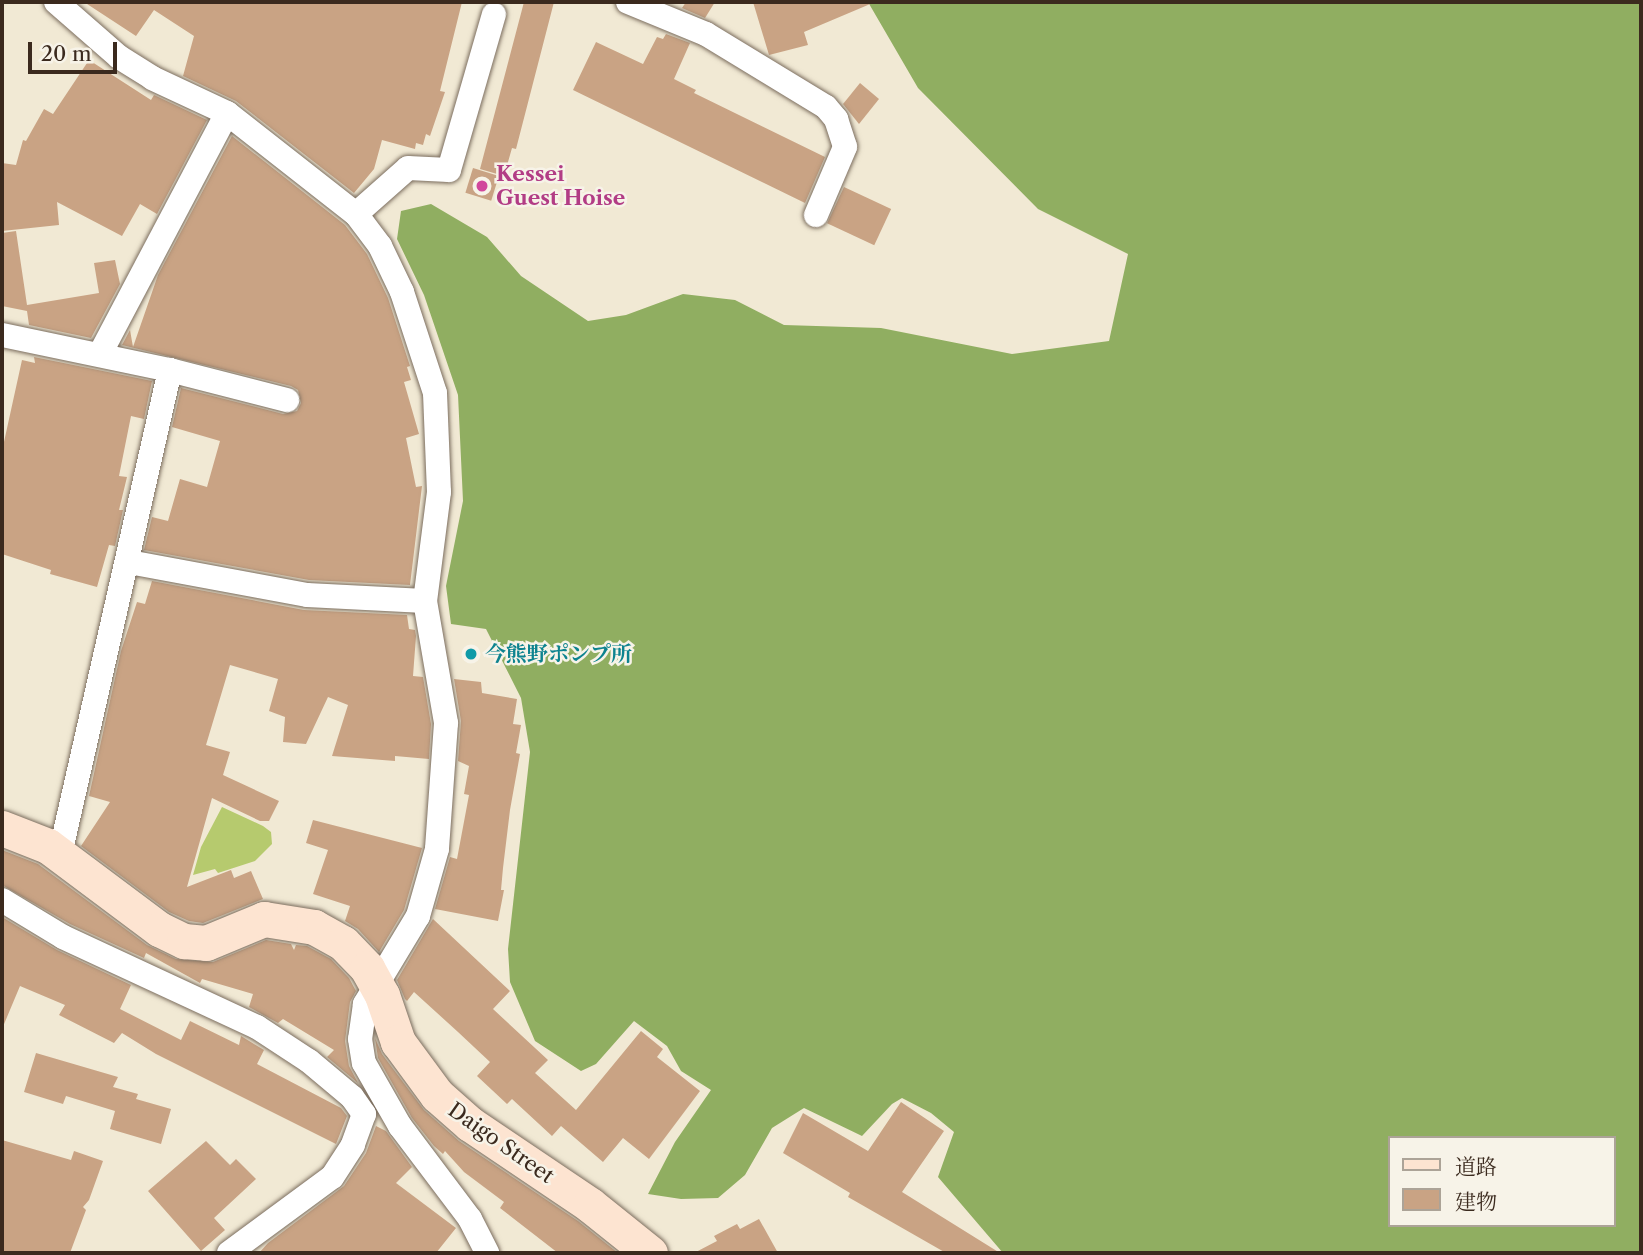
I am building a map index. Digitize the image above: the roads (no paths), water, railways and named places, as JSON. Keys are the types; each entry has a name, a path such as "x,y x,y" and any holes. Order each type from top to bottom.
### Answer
{"main road":[{"name":"Daigo Street","path":"2,828 36,839 60,854 115,898 174,937 206,943 264,919 297,922 343,943 367,968 376,982 398,1042 437,1095 470,1124 590,1205 650,1253"}],"street":[{"path":"56,2 91,34 141,71 227,113 356,214 392,270 433,383 439,440 439,492 425,601 446,723 437,849 418,916 376,982 362,1015 360,1039 364,1063 400,1126 470,1219 487,1253"},
{"path":"628,2 706,34 826,107 836,119 845,147 816,215"},
{"path":"356,214 408,168 449,170 494,14"},
{"path":"100,354 227,113"},
{"path":"2,335 100,354 287,400"},
{"path":"60,854 129,562 170,370"},
{"path":"129,562 307,595 425,601"},
{"path":"2,901 63,937 257,1027 309,1061 352,1097 364,1114 353,1145 332,1177 229,1253"}],"place":[{"name":"Kessei Guest Hoise","path":"482,186"},
{"name":"今熊野ポンプ所","path":"471,654"}]}
